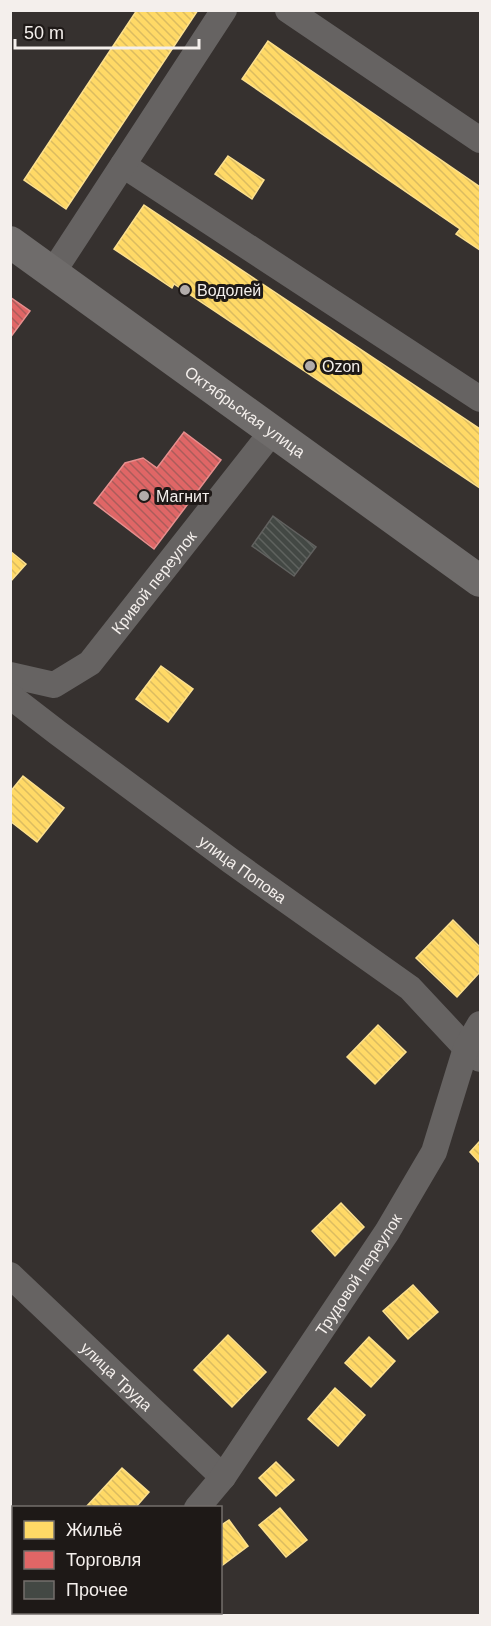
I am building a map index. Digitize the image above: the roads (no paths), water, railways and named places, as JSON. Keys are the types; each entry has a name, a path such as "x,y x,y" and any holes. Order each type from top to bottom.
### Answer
{"main road":[{"name":"Октябрьская улица","path":"10,242 480,581"}],"street":[{"path":"53,272 224,10"},
{"path":"288,10 480,140"},
{"path":"123,165 480,399"},
{"name":"Кривой переулок","path":"10,675 54,685 90,663 272,432"},
{"name":"улица Попова","path":"10,696 231,861 410,988 473,1053"},
{"name":"Трудовой переулок","path":"199,1506 223,1477 387,1232 434,1152 473,1053 480,1024"},
{"name":"улица Труда","path":"10,1275 223,1477"}],"place":[{"name":"Водолей","path":"185,290"},
{"name":"Ozon","path":"310,366"},
{"name":"Магнит","path":"144,496"}]}
